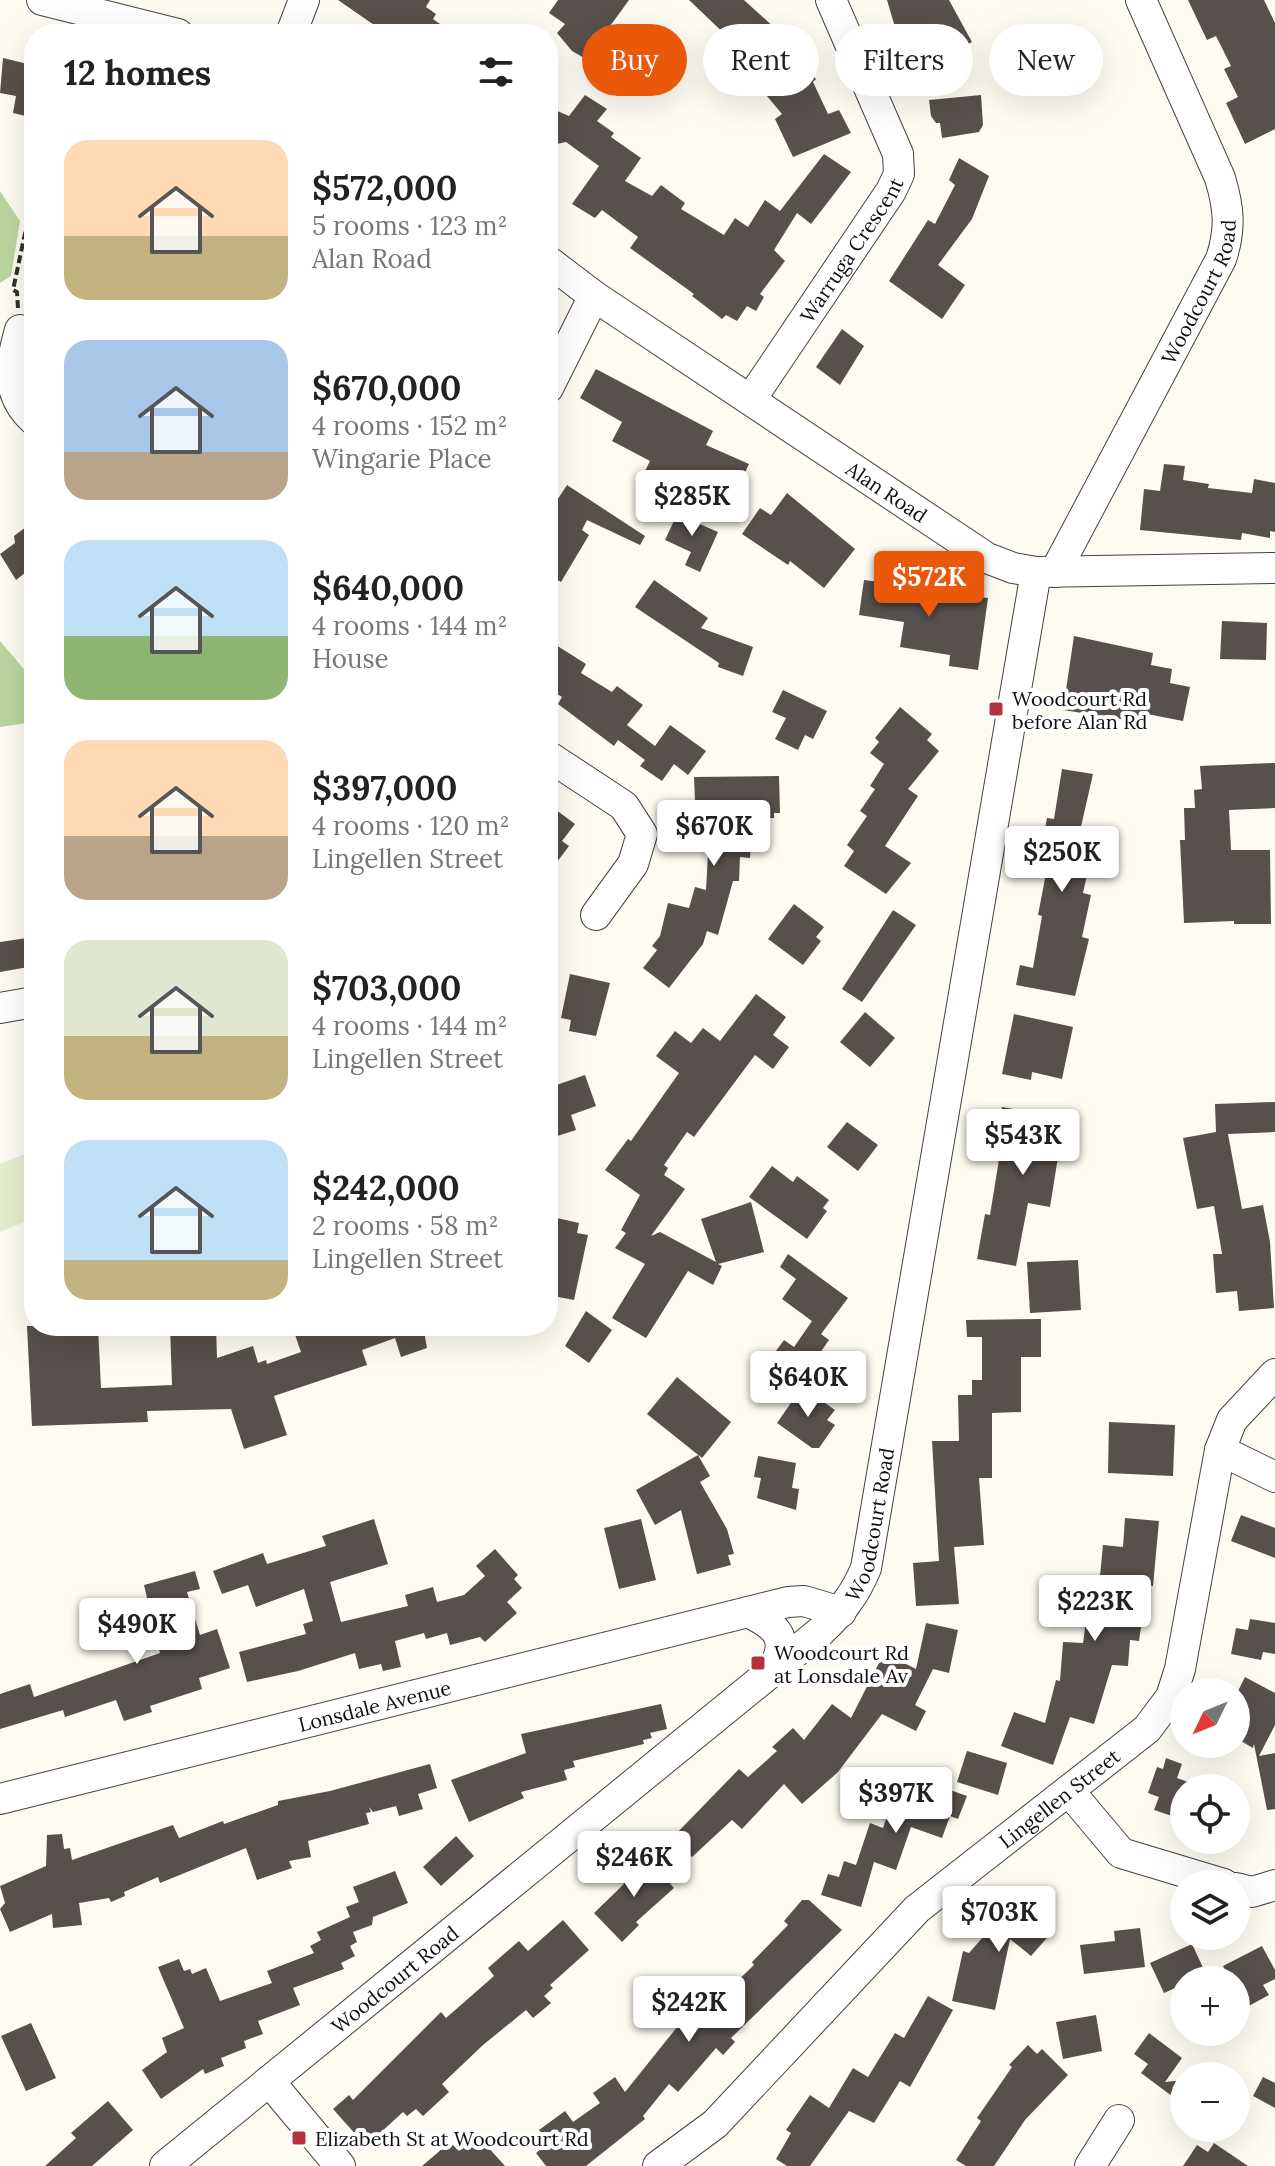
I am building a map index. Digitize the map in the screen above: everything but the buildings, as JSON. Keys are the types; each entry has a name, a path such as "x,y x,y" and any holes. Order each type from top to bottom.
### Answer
{"street":[{"path":"42,0 138,24"},
{"path":"295,24 304,0"},
{"name":"Warruga Crescent","path":"751,399 891,191 899,174 898,154 831,0"},
{"name":"Woodcourt Road","path":"165,2166 772,1671 841,1612 856,1591 866,1568 1046,572 1221,259 1229,235 1229,205 1220,178 1141,0"},
{"name":"Alan Road","path":"558,269 594,296 987,558 1013,568 1046,572 1275,568"},
{"path":"558,368 594,296"},
{"path":"20,330 11,361 13,391 24,406"},
{"path":"558,763 624,806 642,834 633,864 596,915"},
{"path":"0,1008 24,1004"},
{"name":"Lingellen Street","path":"658,2166 715,2124 917,1909 1147,1729 1171,1697 1180,1669 1220,1450 1232,1420 1275,1374"},
{"path":"1220,1450 1275,1477"},
{"name":"Lonsdale Avenue","path":"0,1799 748,1612 804,1601 841,1612"},
{"path":"748,1612 769,1623 780,1637 782,1653 772,1671"},
{"path":"1069,1791 1121,1853 1177,1870"},
{"path":"1250,1892 1275,1885"},
{"path":"269,2081 340,2166"},
{"path":"1090,2166 1119,2120"}],"path":[{"path":"17,292 13,290 24,235"}],"green space":[{"path":"0,191 20,221 11,276 0,283"},
{"path":"0,641 24,669 24,723 0,727"},
{"path":"24,1154 24,1222 0,1232 0,1164"}],"place":[{"name":"Woodcourt Rd before Alan Rd","path":"996,709"},
{"name":"Woodcourt Rd at Lonsdale Av","path":"758,1663"},
{"name":"Elizabeth St at Woodcourt Rd","path":"299,2138"}]}
